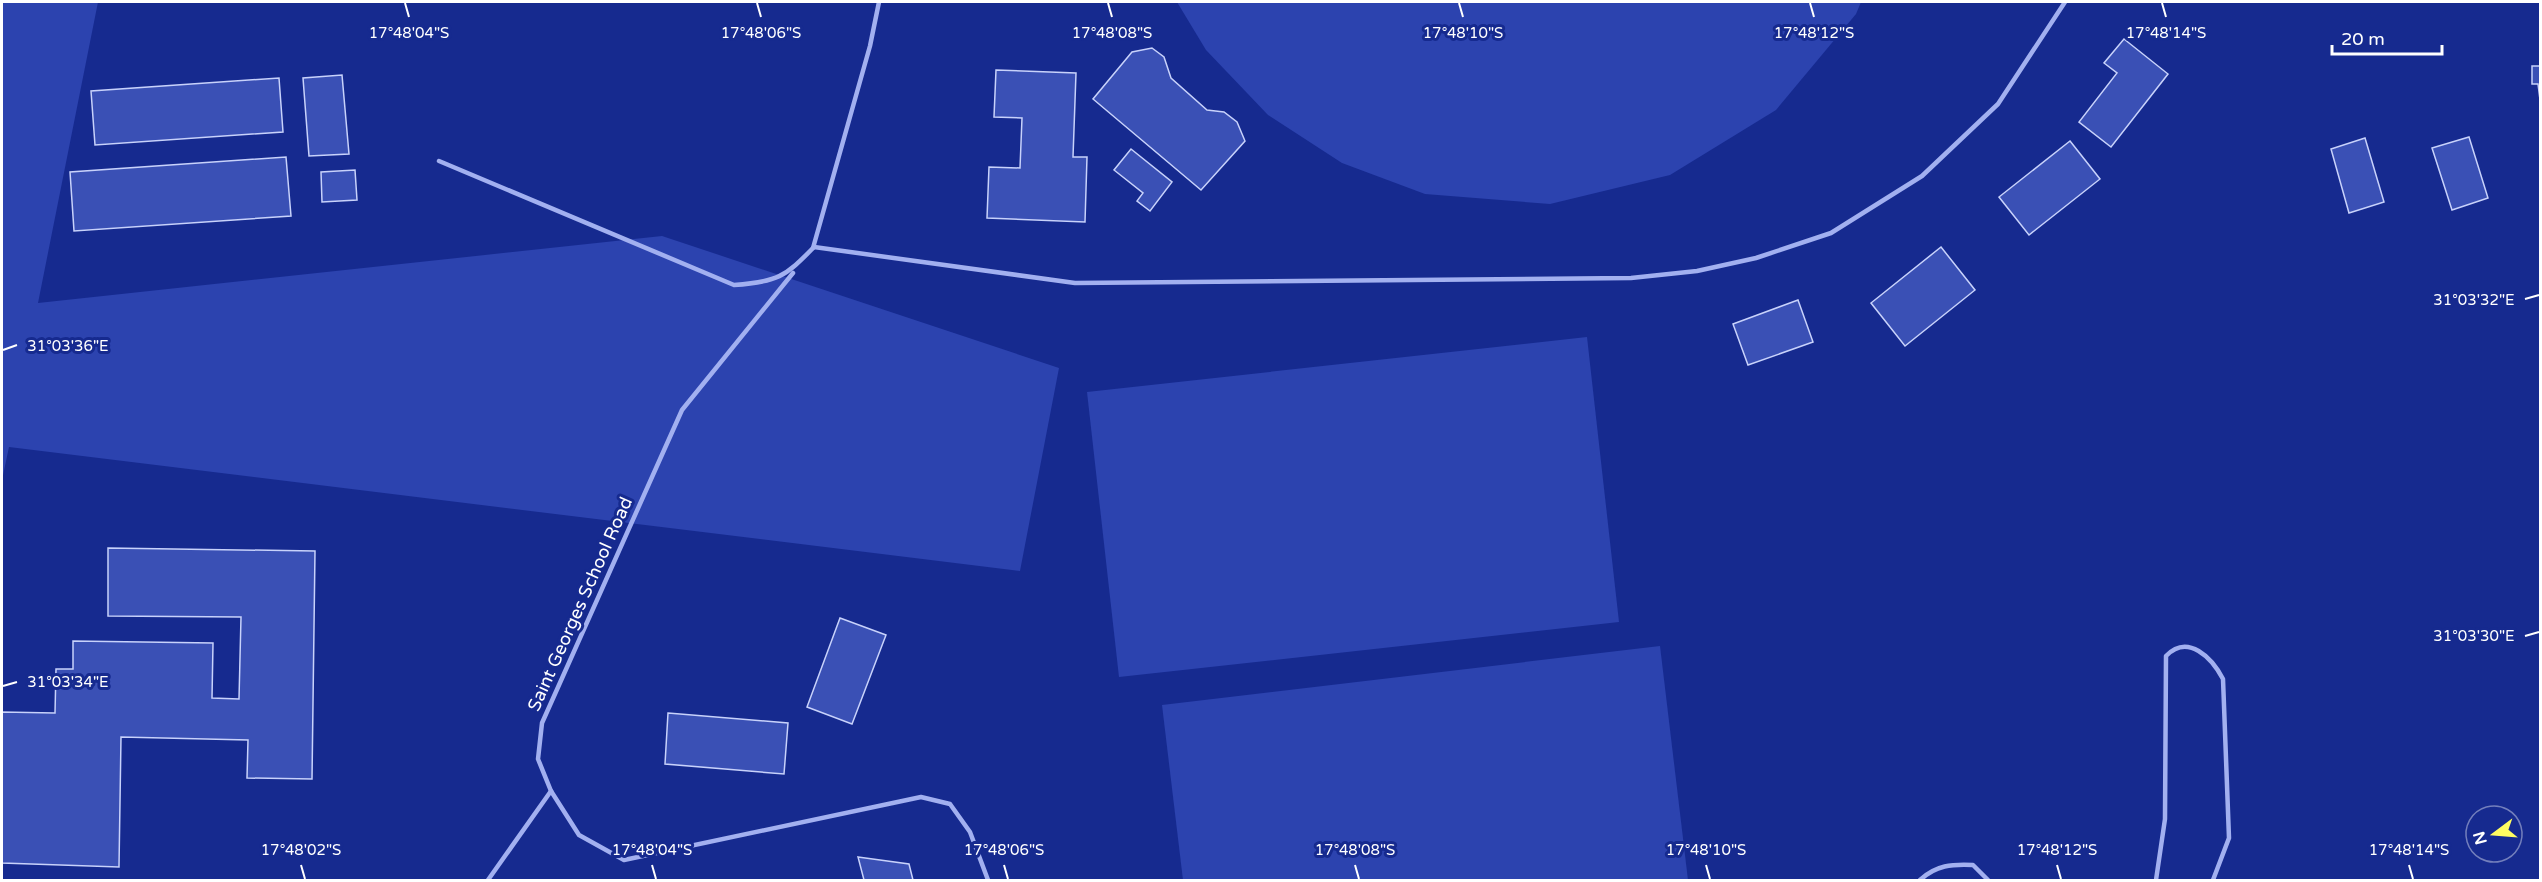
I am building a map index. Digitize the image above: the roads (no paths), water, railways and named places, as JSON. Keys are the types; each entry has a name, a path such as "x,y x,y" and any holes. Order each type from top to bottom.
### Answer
{"lane":[{"name":"Saint Georges School Road","path":"879,2 870,46 814,247 682,410 542,723 538,759 551,791 579,835 624,860 921,797 950,804 970,832 987,880"},
{"path":"439,161 734,285 756,283 789,274 814,247 1075,283 1631,278 1697,271 1756,258 1831,233 1922,176 1998,104 2065,2"},
{"path":"2156,880 2165,819 2166,656 2173,648 2186,645 2202,652 2216,666 2223,679 2229,838 2213,880"},
{"path":"488,880 551,791"},
{"path":"1920,880 1929,872 1949,864 1973,865 1988,880"}]}
